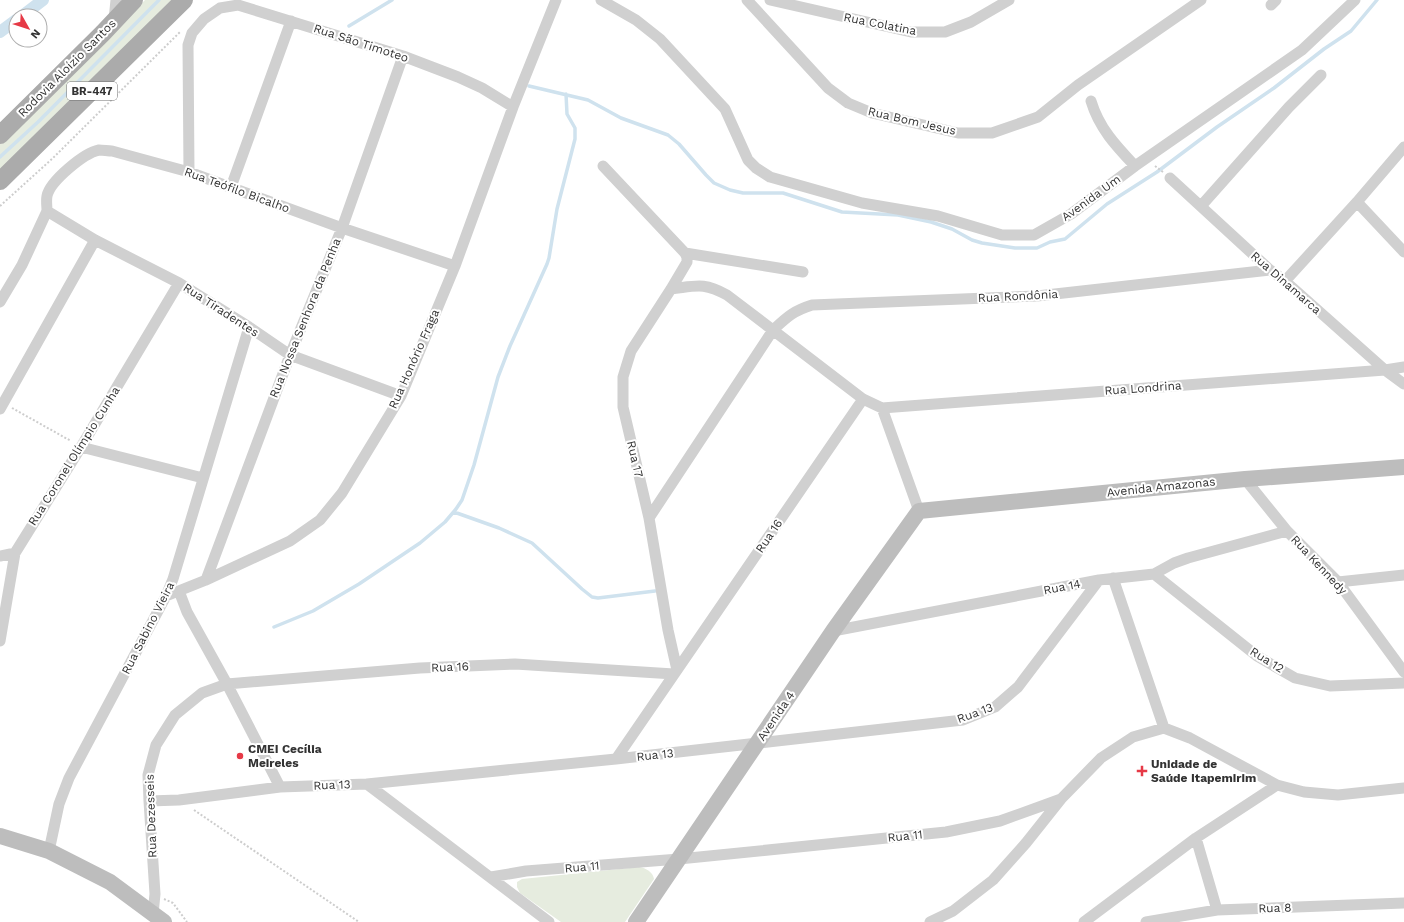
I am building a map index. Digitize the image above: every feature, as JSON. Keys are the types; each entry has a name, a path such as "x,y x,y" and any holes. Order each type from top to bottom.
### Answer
{"main road":[{"name":"Rodovia Aloízio Santos","path":"0,135 103,33 134,0"},
{"name":"BR-447","path":"0,181 184,0"}],"street":[{"path":"114,20 116,0"},
{"name":"Rua Honório Fraga","path":"166,596 206,580 290,541 320,520 342,492 401,396 455,266 513,107 556,0"},
{"name":"Avenida Um","path":"601,0 636,20 660,39 725,109 748,160 756,168 770,177 862,203 938,216 1002,235 1034,235 1071,214 1135,166 1302,50 1355,0"},
{"name":"Rua Bom Jesus","path":"747,0 828,88 848,103 872,114 958,133 992,133 1038,117 1078,85 1201,0"},
{"name":"Rua Colatina","path":"770,0 911,32 945,32 971,22 1009,0"},
{"name":"Rua São Timoteo","path":"189,172 188,44 192,33 204,19 220,8 238,5 403,56 482,88 513,107"},
{"path":"231,187 291,21"},
{"name":"Rua Nossa Senhora da Penha","path":"206,580 290,355 342,228 403,56"},
{"path":"1201,206 1289,107 1321,75"},
{"path":"1091,101 1094,112 1110,139 1135,166"},
{"path":"1285,281 1357,202 1404,147"},
{"name":"Rua Teófilo Bicalho","path":"0,302 22,265 47,211 47,194 60,177 77,161 88,154 99,150 112,151 189,172 342,228 455,266"},
{"path":"603,166 686,258 803,272"},
{"name":"Rua Dinamarca","path":"1170,178 1270,270 1285,281 1385,370 1404,384"},
{"path":"1357,202 1403,249"},
{"name":"Rua Tiradentes","path":"47,211 95,240 179,283 290,355 401,396"},
{"path":"2,406 95,240"},
{"name":"Rua 17","path":"675,672 649,518 623,407 623,377 632,351 671,290 686,258"},
{"name":"Rua Rondônia","path":"649,518 773,330 787,316 798,309 812,305 1037,296 1270,270"},
{"name":"Rua Coronel Olímpio Cunha","path":"0,641 14,553 81,447 179,283"},
{"path":"671,290 700,285 712,287 727,295 863,399 882,408 919,511"},
{"name":"Rua Sabino Vieira","path":"49,851 59,804 69,778 166,596 173,580 249,327"},
{"name":"Rua Londrina","path":"882,408 1385,370 1404,367"},
{"name":"Rua 16","path":"616,759 863,399"},
{"path":"81,447 203,478"},
{"name":"Avenida Amazonas","path":"919,511 1245,479 1404,467"},
{"name":"Rua Kennedy","path":"1245,479 1287,531 1338,582 1404,672"},
{"name":"Avenida 4","path":"636,922 833,631 919,511"},
{"name":"Rua 14","path":"833,631 1099,580 1154,574 1174,563 1188,558 1287,531"},
{"path":"0,556 14,553"},
{"name":"Rua 12","path":"1154,574 1257,656 1295,678 1330,686 1404,683"},
{"path":"1338,582 1404,575"},
{"path":"1113,578 1164,728 1190,738 1277,785 1304,792 1338,795 1404,788"},
{"name":"Rua 13","path":"149,802 179,800 280,787 367,784 616,759 963,720 995,707 1018,687 1099,580"},
{"path":"178,591 187,612 227,684 280,787"},
{"name":"Rua 16","path":"227,684 420,668 515,664 675,672"},
{"name":"Rua Dezesseis","path":"156,919 148,775 156,746 175,715 202,693 227,684"},
{"name":"Rua 11","path":"491,877 526,872 679,859 946,832 1000,821 1061,799 1101,758 1133,737 1164,728"},
{"path":"367,784 549,922"},
{"path":"1084,922 1196,838 1277,785"},
{"path":"930,922 953,911 992,880 1026,843 1061,799"},
{"path":"0,836 49,851 110,882 156,919"},
{"path":"1196,838 1217,910"},
{"name":"Rua 8","path":"1146,922 1190,918 1217,910 1404,903"}],"path":[{"path":"0,206 53,158 180,31"},
{"path":"2,406 81,447"},
{"path":"179,800 359,922"},
{"path":"155,894 173,903 187,922"}],"shaded area":[{"path":"145,0 173,0 0,170 0,144 26,120"},
{"path":"639,867 649,871 654,879 625,922 561,922 520,893 517,887 517,882 522,879"}],"waterway":[{"path":"32,8 43,0"},
{"path":"0,157 38,122 159,0"},
{"path":"349,26 392,0"},
{"path":"529,86 588,100 621,118 668,135 679,144 714,183 730,190 743,193 783,193 842,212 898,215 931,222 952,229 972,240 982,243 1015,248 1037,248 1050,242 1065,239 1107,204 1157,172 1217,127 1274,88 1324,49 1351,31 1377,0"},
{"path":"0,32 8,26"},
{"path":"274,627 313,611 359,584 420,543 445,522 462,500 474,465 498,377 549,258 557,209 575,139 575,128 567,114 566,94"},
{"path":"454,512 499,528 532,543 592,597 598,598 655,591"}],"place":[{"name":"CMEI Cecília Meireles","path":"240,756"},
{"name":"Unidade de Saúde Itapemirim","path":"1142,771"}]}
